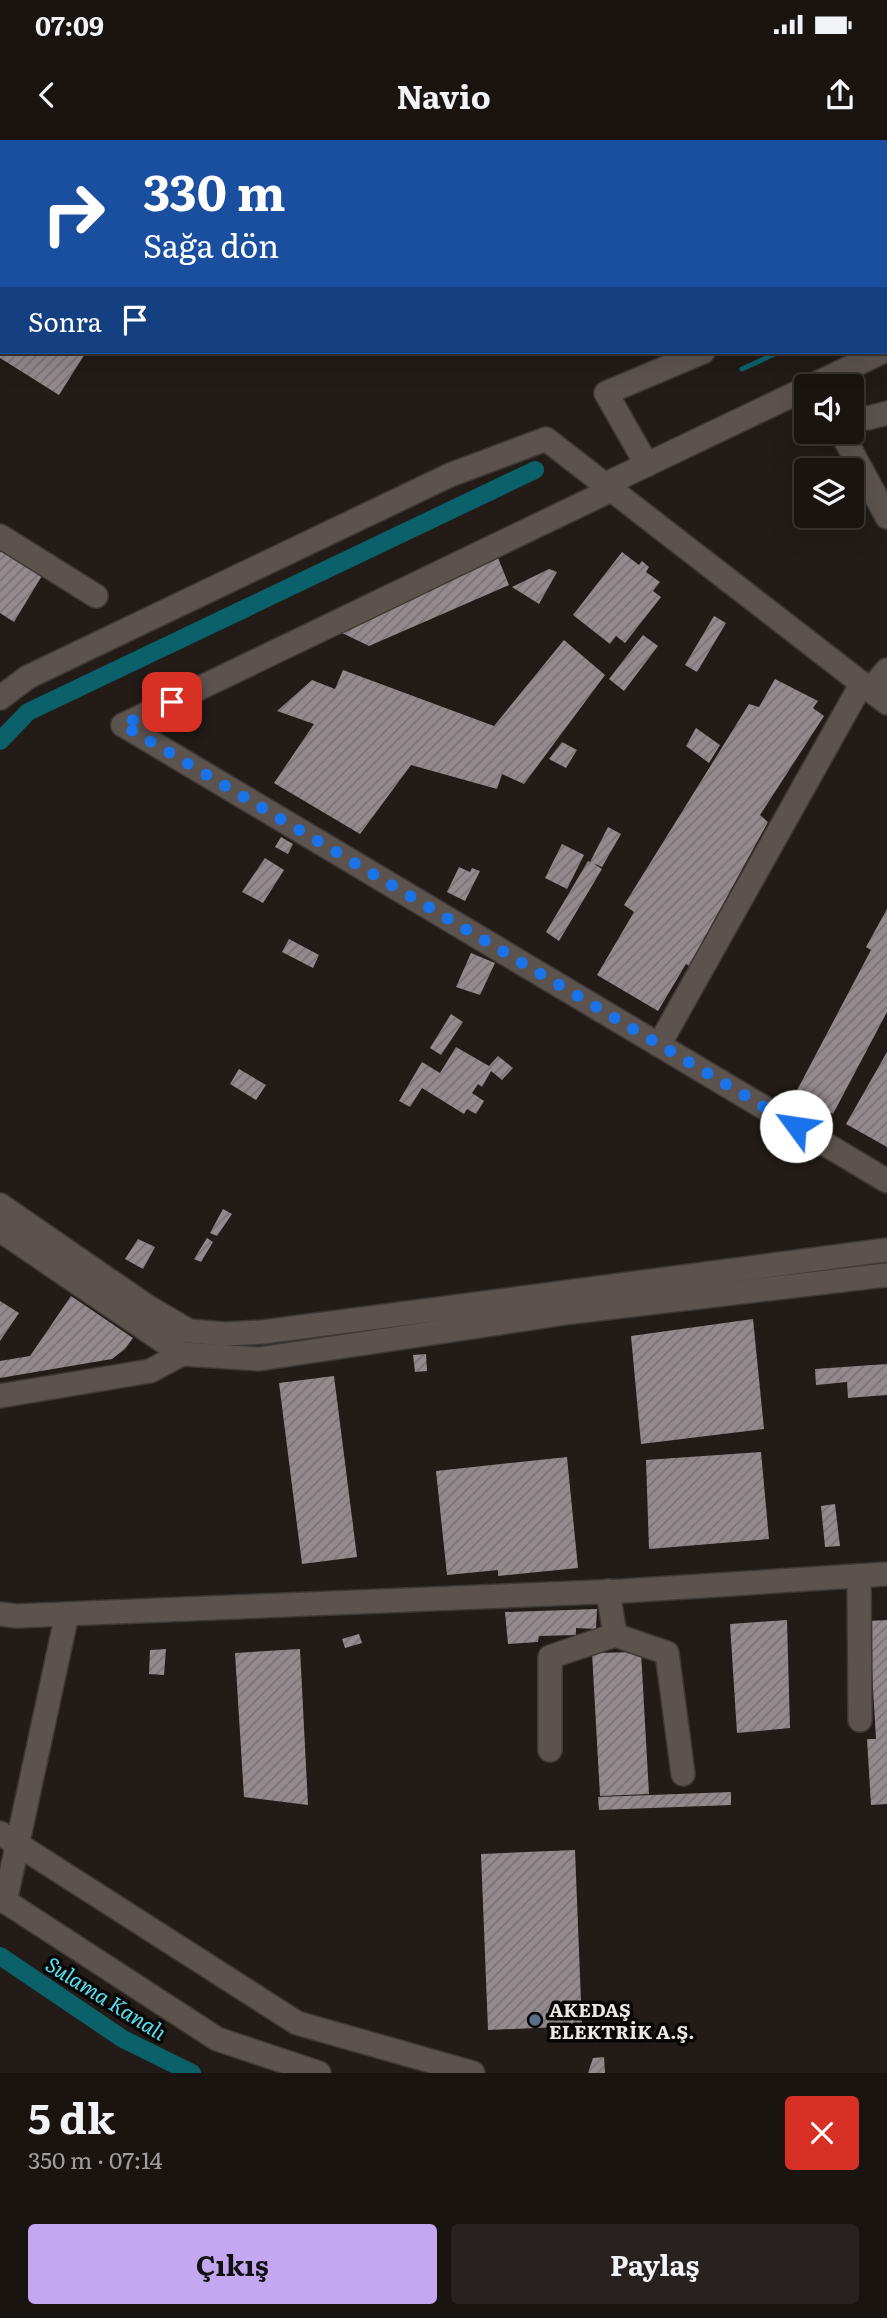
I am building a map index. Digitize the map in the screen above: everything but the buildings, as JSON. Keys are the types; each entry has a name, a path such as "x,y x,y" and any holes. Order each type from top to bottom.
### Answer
{"street":[{"path":"647,465 606,393 698,354"},
{"path":"835,374 877,354"},
{"path":"794,394 647,465 608,488 123,725 887,1181"},
{"path":"785,398 794,402"},
{"path":"864,417 887,414"},
{"path":"0,698 28,677 450,475 545,439 873,692"},
{"path":"864,473 887,479"},
{"path":"864,473 887,517"},
{"path":"0,536 96,596"},
{"path":"659,1045 887,670"},
{"path":"0,1205 148,1307 189,1331 225,1334 277,1331 887,1250"},
{"path":"0,1230 181,1354 259,1359 572,1312 887,1275"},
{"path":"0,1396 150,1371 181,1354"},
{"path":"0,1614 16,1616 608,1591 887,1574"},
{"path":"859,1576 860,1720"},
{"path":"608,1591 615,1635"},
{"path":"67,1614 9,1838 3,1900 217,2039 320,2073"},
{"path":"550,1751 550,1657 615,1635 667,1653 683,1774"},
{"path":"9,1838 297,2023 473,2073"}],"waterway":[{"path":"742,369 775,354"},
{"path":"0,741 28,712 535,470"},
{"name":"Sulama Kanalı","path":"0,1956 123,2039 192,2073"}],"place":[{"name":"AKEDAŞ ELEKTRİK A.Ş.","path":"535,2020"}],"route":[{"path":"172,702 123,725 796,1126"}]}
